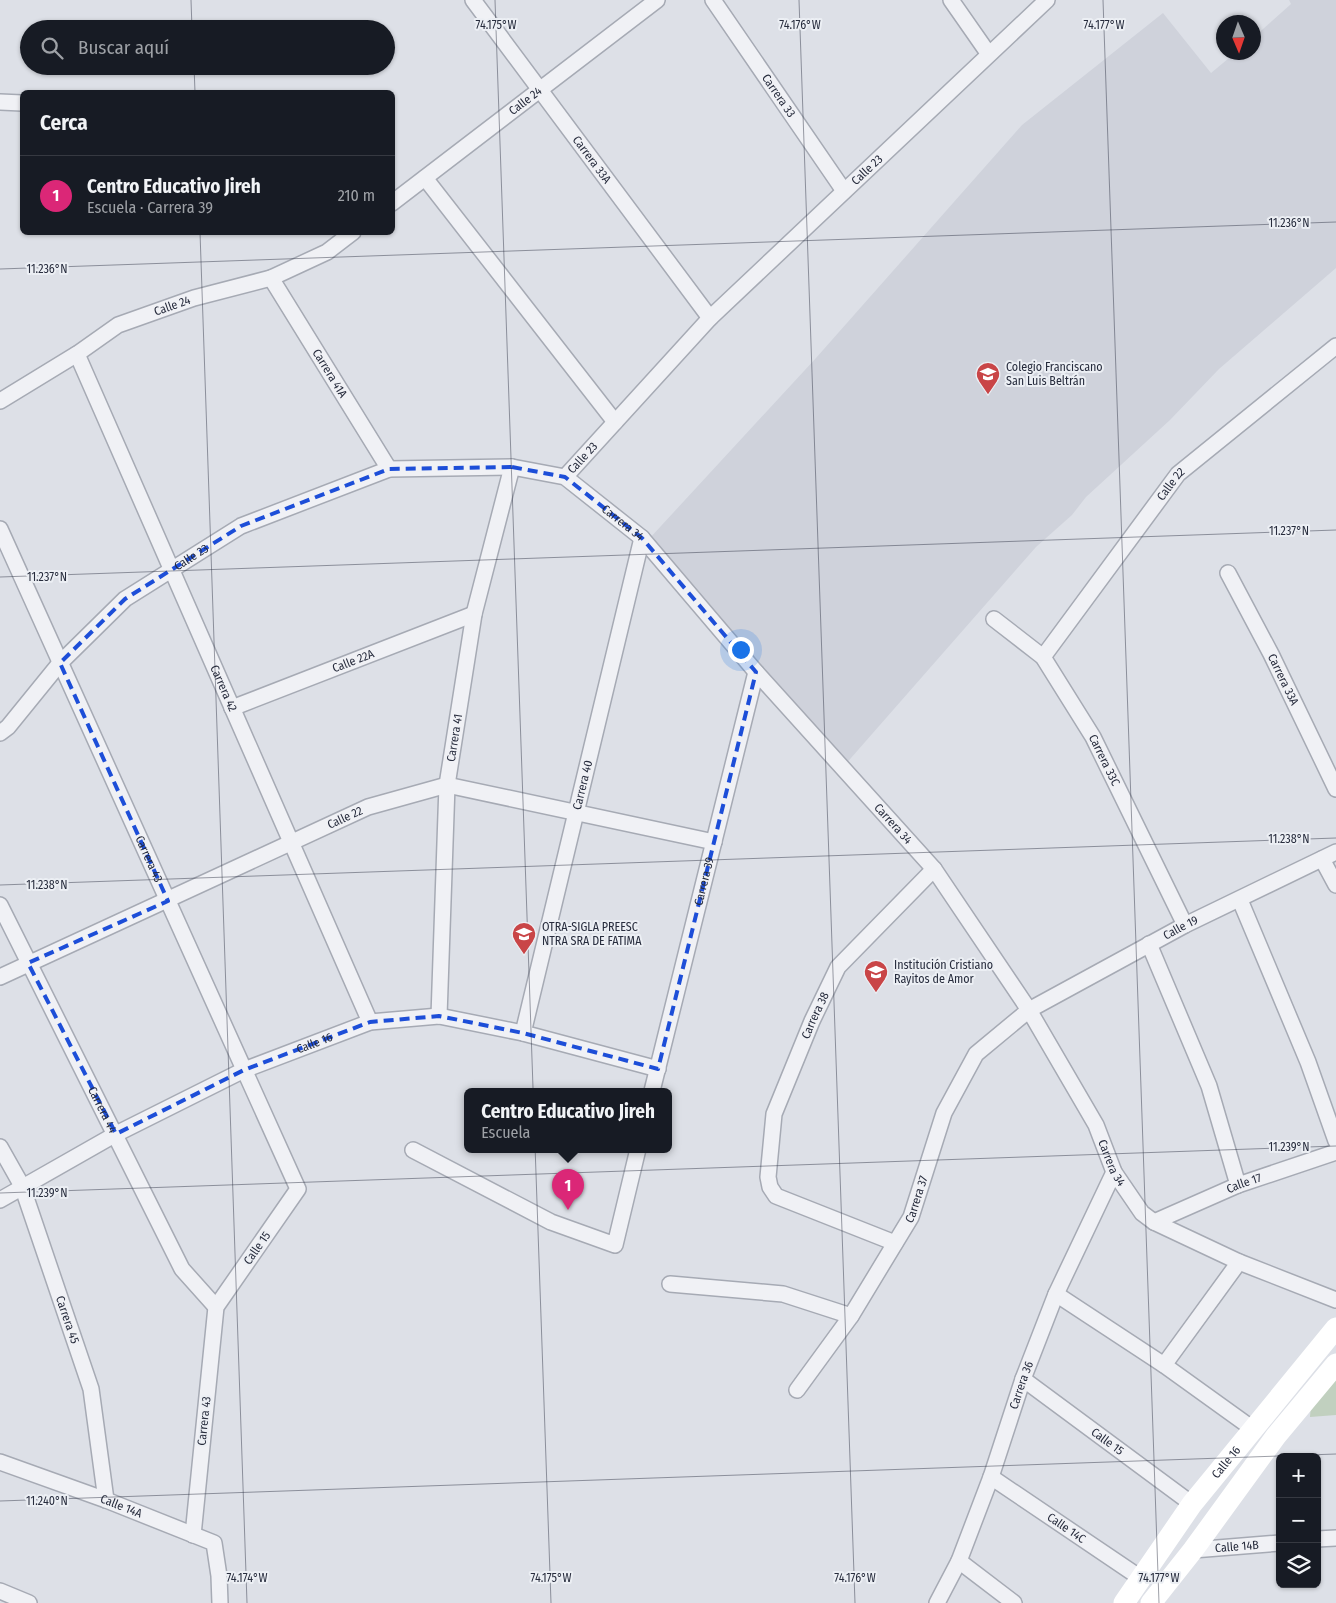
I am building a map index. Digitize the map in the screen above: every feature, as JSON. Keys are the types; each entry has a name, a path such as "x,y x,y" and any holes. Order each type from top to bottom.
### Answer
{"street":[{"name":"Carrera 33A","path":"473,0 710,318"},
{"name":"Calle 24","path":"395,201 540,92 658,0"},
{"name":"Carrera 33","path":"713,0 844,191"},
{"path":"951,0 988,53"},
{"name":"Calle 23","path":"0,733 8,727 60,664 125,599 241,526 389,469 512,467 565,477 710,318 988,53 1047,0"},
{"path":"0,102 20,103"},
{"path":"425,178 615,422"},
{"name":"Calle 24","path":"0,401 77,354 118,324 194,298 271,278 327,252 349,235"},
{"name":"Carrera 41A","path":"271,278 389,469"},
{"name":"Calle 22","path":"1043,657 1178,474 1336,346"},
{"name":"Carrera 42","path":"77,354 370,1022"},
{"name":"Carrera 41","path":"439,1016 447,785 474,614 512,467"},
{"name":"Carrera 34","path":"565,477 642,538 756,672 934,868 1029,1010 1096,1125 1114,1172 1142,1213 1154,1222"},
{"name":"Carrera 43","path":"0,529 298,1190"},
{"name":"Carrera 40","path":"523,1033 642,538"},
{"name":"Carrera 33A","path":"1228,573 1271,654 1336,789"},
{"name":"Calle 22A","path":"232,708 474,614"},
{"name":"Carrera 33C","path":"994,620 1043,657 1093,737 1185,925"},
{"name":"Carrera 39","path":"653,1088 756,672"},
{"name":"Calle 22","path":"0,976 168,901 291,841 368,807 447,785 714,842"},
{"name":"Calle 19","path":"1029,1010 1185,925 1336,852"},
{"path":"1322,859 1336,885"},
{"name":"Carrera 38","path":"895,1243 776,1196 770,1188 768,1177 774,1114 812,1021 838,967 934,868"},
{"path":"1240,900 1308,1062 1336,1141"},
{"name":"Carrera 44","path":"0,905 182,1269 216,1308"},
{"path":"1149,944 1209,1086 1238,1185"},
{"name":"Carrera 37","path":"797,1390 851,1316 911,1217 944,1113 976,1054 1029,1010"},
{"name":"Calle 16","path":"0,1200 116,1134 244,1070 370,1022 439,1016 523,1033 658,1069"},
{"name":"Carrera 45","path":"0,1147 22,1186 91,1390 106,1500"},
{"path":"412,1150 551,1222 615,1245 637,1153"},
{"name":"Calle 17","path":"1154,1222 1238,1185 1336,1152"},
{"name":"Carrera 36","path":"937,1603 959,1561 991,1477 1023,1379 1056,1294 1114,1172"},
{"name":"Calle 15","path":"216,1308 298,1190"},
{"path":"1154,1222 1239,1262 1336,1300"},
{"path":"1164,1365 1239,1262"},
{"path":"670,1284 783,1294 851,1316"},
{"path":"1056,1294 1164,1365 1252,1429"},
{"name":"Carrera 43","path":"193,1535 216,1308"},
{"name":"Calle 16","path":"1124,1603 1192,1504 1336,1328"},
{"name":"Calle 16","path":"1151,1603 1193,1550 1276,1436 1336,1364"},
{"name":"Calle 15","path":"1023,1379 1192,1504"},
{"name":"Calle 14A","path":"0,1462 106,1500 214,1543 219,1576 220,1603"},
{"name":"Calle 14C","path":"991,1477 1142,1579"},
{"path":"1321,1539 1336,1538"},
{"name":"Calle 14B","path":"1193,1550 1276,1543"},
{"path":"959,1561 1014,1603"},
{"path":"0,1590 29,1603"}],"highlighted area":[{"path":"512,467 565,477 642,538 756,672 658,1069 523,1033 439,1016 370,1022 244,1070 116,1134 28,963 168,901 60,663 125,599 241,526 389,469"}],"shaded area":[{"name":"Colegio Franciscano San Luis Beltrán","path":"1289,0 1336,0 1336,268 1219,369 1170,420 1086,497 1072,515 1036,547 844,766 649,539 816,358 1022,125 1163,13 1211,73 1227,60 1261,60 1261,31 1291,4"}],"green space":[{"path":"1336,1377 1336,1415 1310,1417 1311,1404"}],"place":[{"name":"Colegio Franciscano San Luis Beltrán","path":"988,395"},
{"name":"OTRA-SIGLA PREESC NTRA SRA DE FATIMA","path":"524,955"},
{"name":"Institución Cristiano Rayitos de Amor","path":"876,993"},
{"name":"Centro Educativo Jireh","path":"568,1210"}]}
